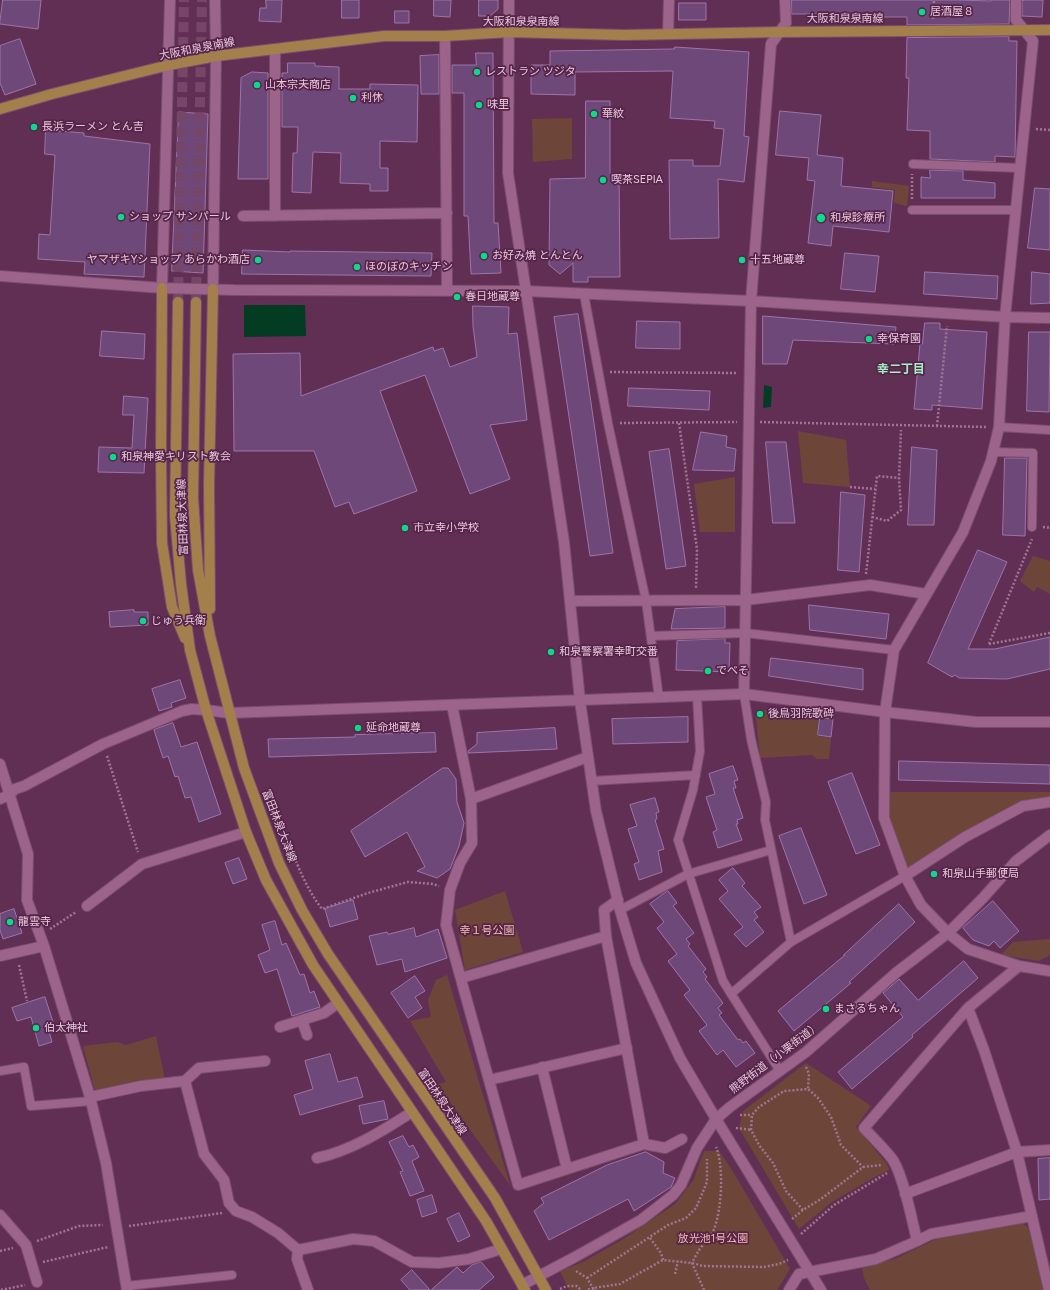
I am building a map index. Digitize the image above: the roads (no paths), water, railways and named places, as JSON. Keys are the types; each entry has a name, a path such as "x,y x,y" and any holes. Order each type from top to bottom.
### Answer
{"main road":[{"name":"大阪和泉泉南線","path":"0,109 52,94 169,65 216,56 384,36 445,36 509,32 624,35 1050,30"},
{"path":"162,288 162,543 172,607 190,650"},
{"path":"210,636 209,485 213,289"},
{"name":"富田林泉大津線","path":"178,302 175,516 181,584 190,650 206,710 246,832 266,880 313,965 486,1221 502,1249 521,1288"},
{"name":"富田林泉大津線","path":"196,302 193,498 198,570 210,636 229,713 244,768 264,825 279,863 302,910 328,954 495,1198 546,1290"}],"street":[{"path":"162,288 170,0"},
{"path":"213,289 216,56 215,0"},
{"path":"509,0 508,173 564,542 580,701 596,812 619,905 636,963 680,1058 716,1120 821,1290"},
{"path":"668,34 669,0"},
{"path":"744,694 751,301 771,44 786,23 786,0"},
{"path":"1016,0 1016,20 1033,41 1005,317 1000,427 993,452 963,532 894,650 885,712 884,818 904,876 921,905 948,933 968,949 1019,966 1049,970"},
{"path":"445,36 447,291"},
{"path":"274,49 275,216"},
{"path":"243,216 447,213"},
{"path":"0,276 162,288 526,291 751,301 1005,317 1050,318"},
{"path":"570,601 746,600 870,585 926,594"},
{"path":"4,797 14,789 24,786 103,744 182,711 192,709 229,713 744,694 976,722 1050,722"},
{"path":"452,705 471,799 472,844 460,863 450,890 446,925 518,1185 644,1144 665,1148 682,1139"},
{"path":"471,799 588,757"},
{"path":"0,764 4,797 28,854 27,900 44,946 91,1099 106,1163 127,1288"},
{"path":"904,876 965,837 1023,806 1050,802"},
{"path":"86,906 142,864 246,832"},
{"name":"熊野街道（小栗街道）","path":"521,1288 538,1276 576,1257 641,1220 674,1195 681,1185 697,1148 716,1120 780,1070 806,1052 897,972 948,933 983,898 1016,861 1050,835"},
{"path":"619,905 604,910 606,936 644,1144"},
{"path":"461,978 606,936"},
{"path":"0,956 44,946"},
{"path":"917,1241 905,1194 896,1167 892,1160 864,1128 968,1008 1019,966"},
{"path":"280,1027 324,1013 338,1003"},
{"path":"968,1008 984,1050 1017,1152 1049,1290"},
{"path":"302,1020 307,1035"},
{"path":"489,1080 626,1048"},
{"path":"91,1099 141,1086 185,1081 199,1068 266,1061"},
{"path":"542,1067 566,1169"},
{"path":"185,1081 204,1154 224,1180 229,1203 236,1211 252,1217 278,1233 298,1250"},
{"path":"318,1158 351,1147 412,1112"},
{"path":"905,1194 1017,1152 1050,1150"},
{"path":"0,1215 26,1245 37,1282"},
{"path":"788,1290 799,1274 876,1259 931,1234 1032,1216"},
{"path":"298,1250 353,1239 374,1242 412,1262 439,1263 469,1259 502,1249"},
{"path":"298,1250 297,1259 308,1290"}],"lane":[{"path":"913,164 1020,168"},
{"path":"912,210 1016,210"},
{"path":"584,294 608,423 646,600 659,698"},
{"path":"1000,427 1050,430"},
{"path":"993,452 1033,453 1032,526"},
{"path":"650,636 745,633 894,650"},
{"path":"744,694 750,739 766,802 765,820 791,942"},
{"path":"697,696 700,751 693,790 678,840 722,981 780,1070"},
{"path":"592,781 696,774"},
{"path":"619,905 688,874 771,850"},
{"path":"731,994 791,942 904,876"},
{"path":"0,1071 24,1067 31,1106 91,1099"},
{"path":"127,1288 232,1275"}],"tunnel":[{"path":"178,302 184,0"},
{"path":"196,302 202,0"}],"place":[{"name":"居酒屋８","path":"922,12"},
{"name":"レストラン ツジタ","path":"477,72"},
{"name":"山本宗夫商店","path":"257,85"},
{"name":"利休","path":"353,98"},
{"name":"味里","path":"479,105"},
{"name":"華紋","path":"594,114"},
{"name":"長浜ラーメン とん吉","path":"34,127"},
{"name":"喫茶SEPIA","path":"603,180"},
{"name":"ショップ サンパール","path":"121,217"},
{"name":"和泉診療所","path":"821,218"},
{"name":"お好み焼 とんとん","path":"484,256"},
{"name":"ヤマザキYショップ あらかわ酒店","path":"258,260"},
{"name":"十五地蔵尊","path":"742,260"},
{"name":"ほのぼのキッチン","path":"357,267"},
{"name":"春日地蔵尊","path":"457,297"},
{"name":"幸保育園","path":"869,339"},
{"name":"和泉神愛キリスト教会","path":"113,457"},
{"name":"市立幸小学校","path":"405,528"},
{"name":"じゅう兵衛","path":"143,621"},
{"name":"和泉警察署幸町交番","path":"551,652"},
{"name":"でべそ","path":"708,671"},
{"name":"後鳥羽院歌碑","path":"760,714"},
{"name":"延命地蔵尊","path":"358,728"},
{"name":"和泉山手郵便局","path":"934,874"},
{"name":"龍雲寺","path":"10,922"},
{"name":"まさるちゃん","path":"826,1009"},
{"name":"伯太神社","path":"36,1028"}],"district":[{"name":"幸二丁目","path":"901,369"}],"park label":[{"name":"幸１号公園","path":"487,931"},
{"name":"放光池1号公園","path":"713,1239"}]}
